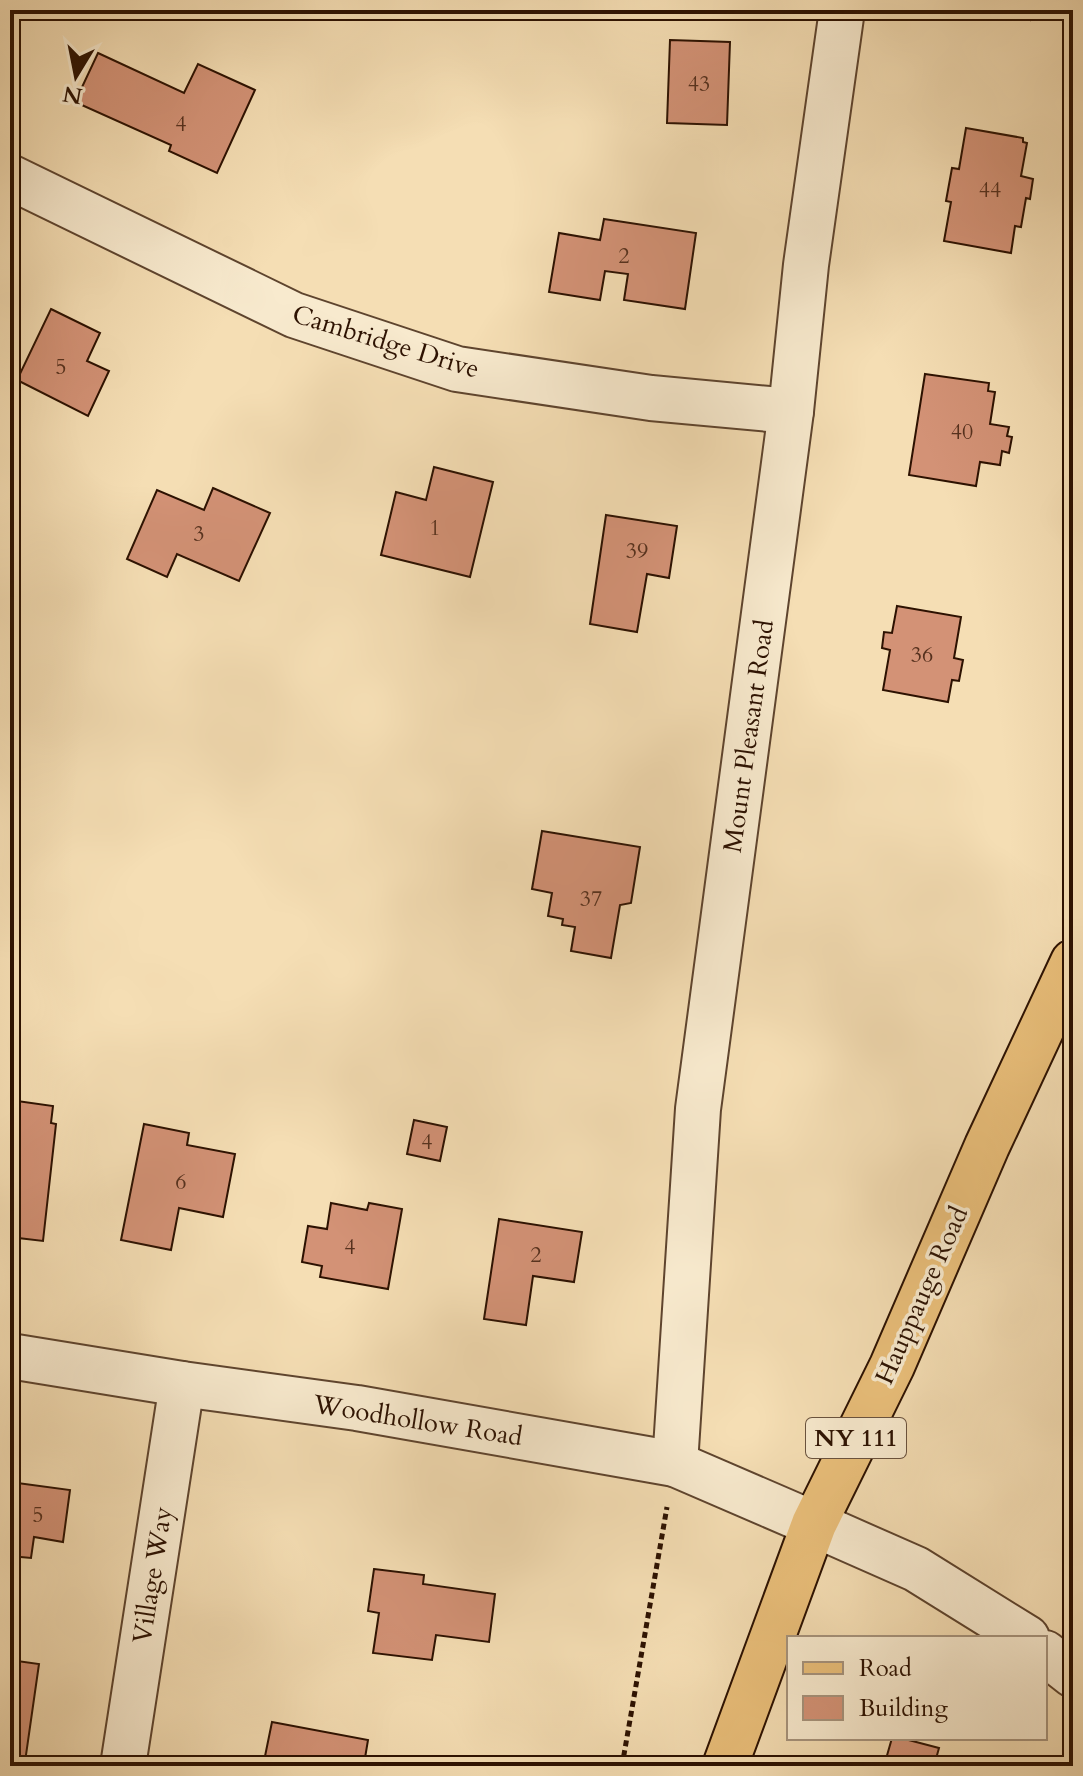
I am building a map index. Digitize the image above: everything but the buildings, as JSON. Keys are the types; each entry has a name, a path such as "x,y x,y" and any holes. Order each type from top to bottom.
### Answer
{"main road":[{"name":"Hauppauge Road","path":"725,1766 814,1524 892,1366 987,1146 1073,962"}],"street":[{"name":"Mount Pleasant Road","path":"675,1464 698,1109 791,411 806,265 842,10"},
{"name":"Cambridge Drive","path":"10,177 294,315 457,369 651,398 791,411"},
{"name":"Woodhollow Road","path":"10,1356 357,1408 675,1464 916,1569 1024,1636"},
{"name":"Village Way","path":"123,1766 182,1384"},
{"path":"1047,1655 1073,1675"}],"path":[{"path":"622,1766 675,1464"}]}
